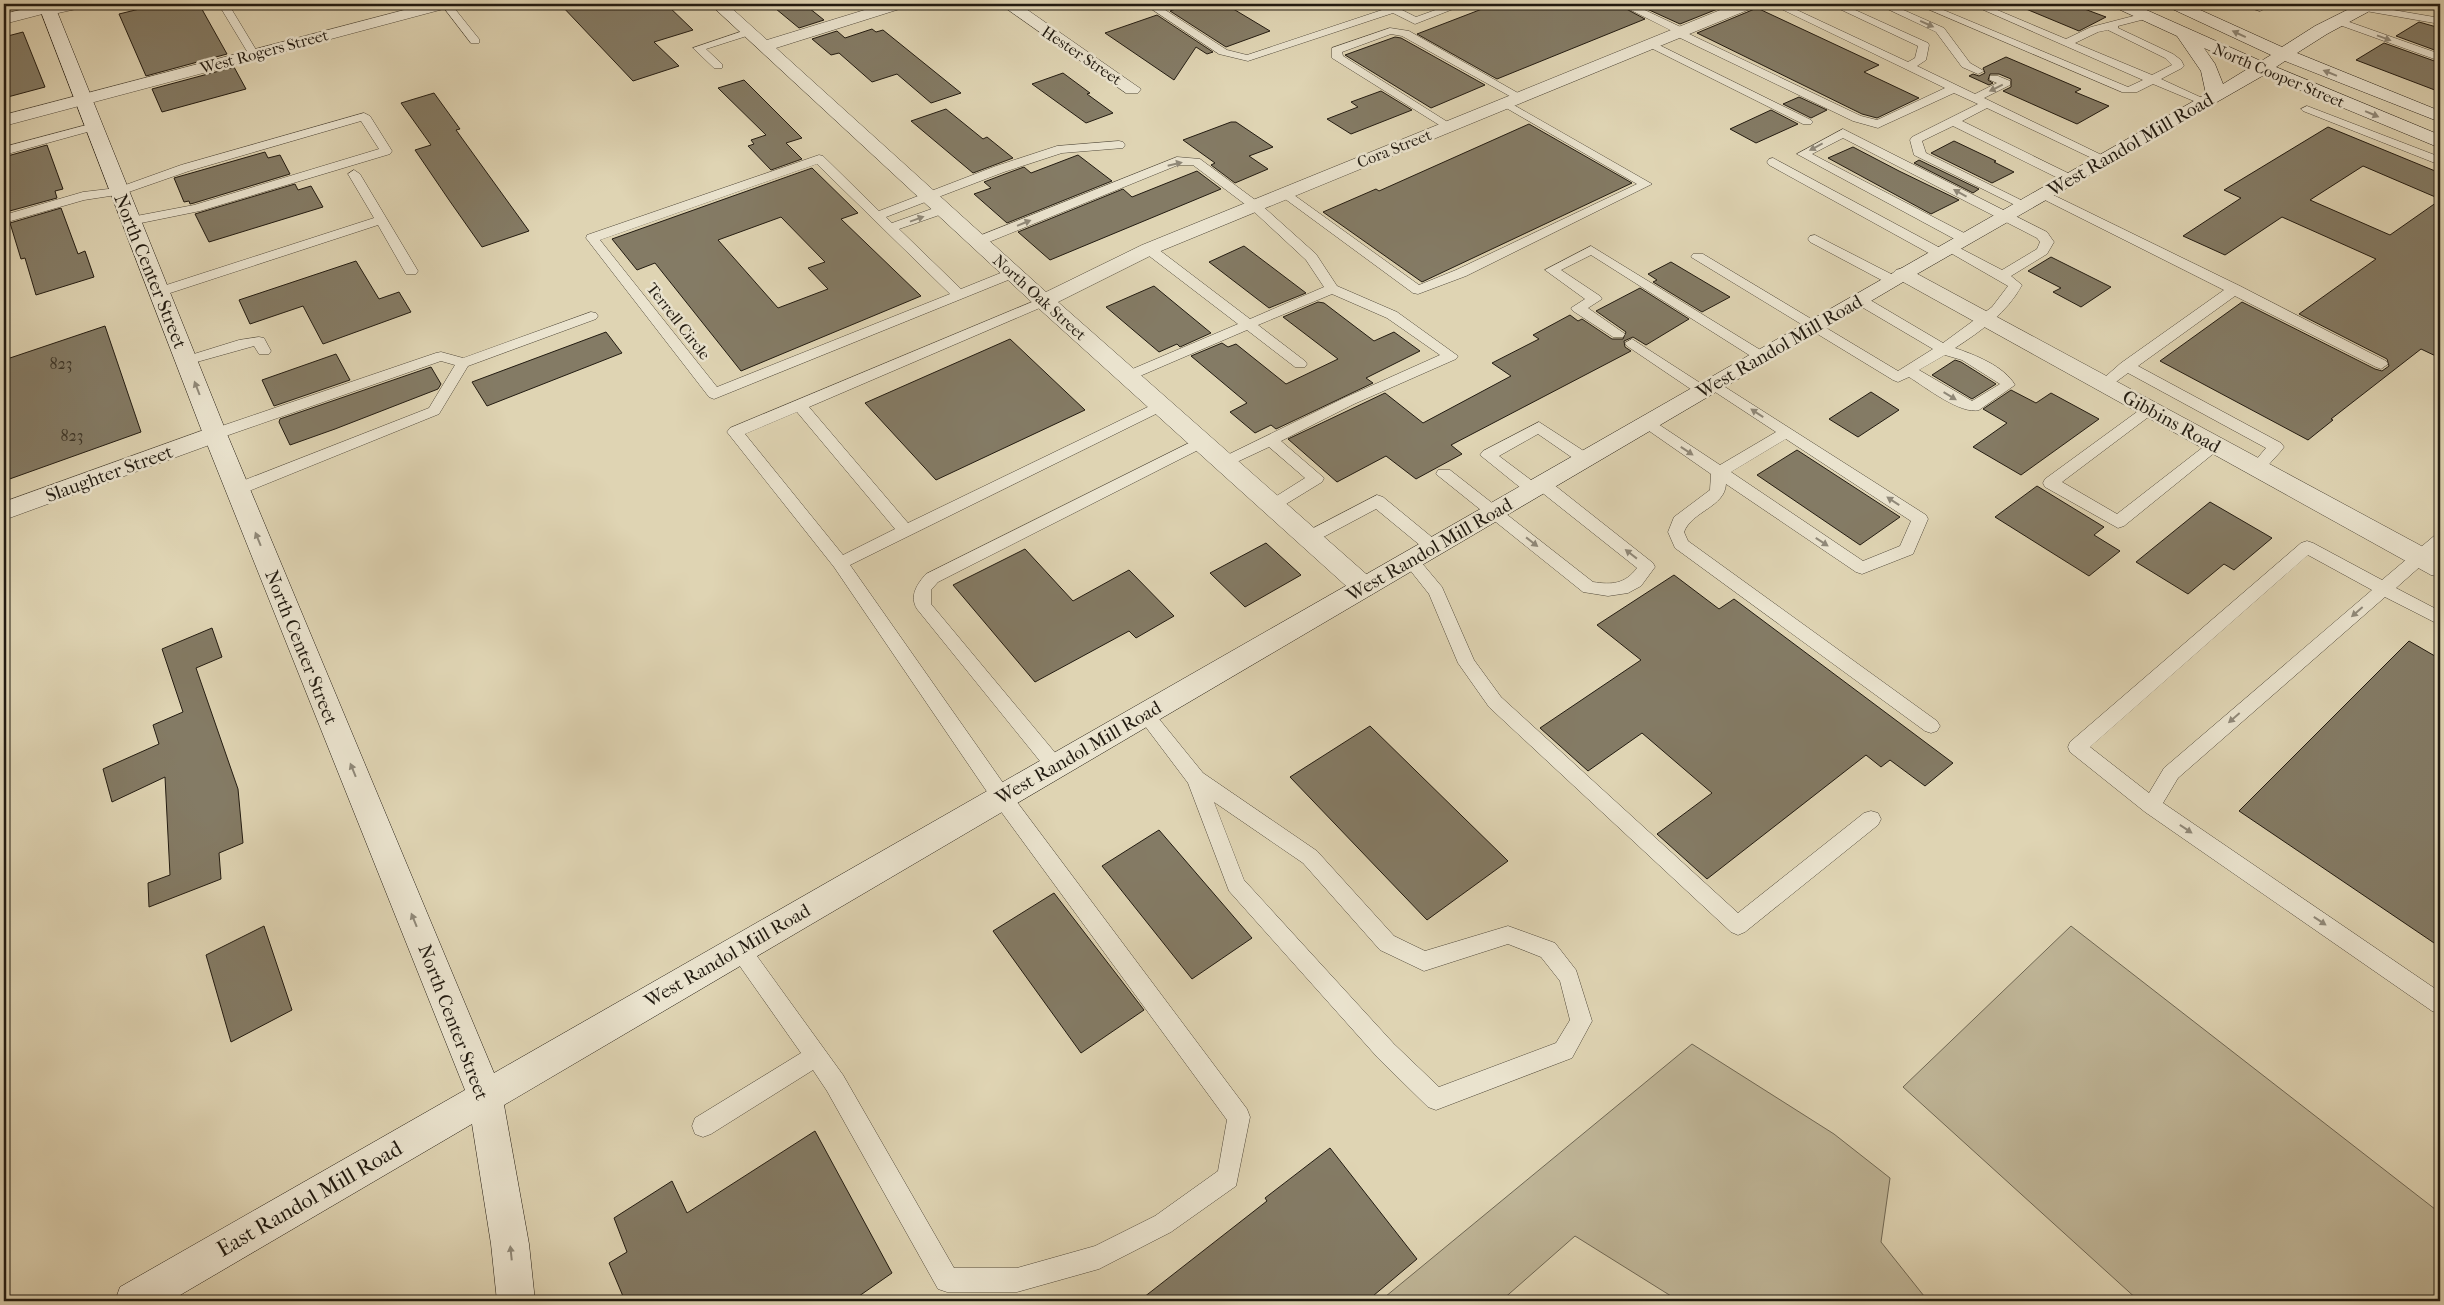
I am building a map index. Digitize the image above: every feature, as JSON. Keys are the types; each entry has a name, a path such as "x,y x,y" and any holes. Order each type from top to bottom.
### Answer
{"main road":[{"path":"377,4 388,19"},
{"name":"West Rogers Street","path":"4,120 445,4"},
{"name":"North Oak Street","path":"718,4 1044,301 1364,587"},
{"path":"764,46 900,4"},
{"name":"Hester Street","path":"1008,4 1132,89"},
{"name":"Cora Street","path":"1044,301 1149,249 1749,4"},
{"name":"North Cooper Street","path":"2120,4 2263,68 2440,142"},
{"name":"North Cooper Street","path":"2174,4 2284,54 2440,117"},
{"name":"West Randol Mill Road","path":"486,1095 1898,277 2210,99 2338,21 2368,6"},
{"path":"4,19 48,8"},
{"name":"North Center Street","path":"48,8 215,434 486,1095 510,1244 516,1301"},
{"path":"2178,31 2198,50 2210,67 2215,81 2210,99"},
{"name":"Gibbins Road","path":"1898,277 1986,319 2430,563"},
{"name":"Slaughter Street","path":"4,511 215,434"},
{"name":"East Randol Mill Road","path":"134,1301 486,1095"}],"lane":[{"path":"48,8 86,4"},
{"path":"445,4 475,42"},
{"path":"1149,4 1223,52 1248,58 1397,7 1415,21 1461,4"},
{"path":"1624,4 1857,119 1878,124 1955,88"},
{"path":"1776,4 2104,159"},
{"path":"1834,4 1924,45 1920,60 1908,66"},
{"path":"1882,4 1940,30 1966,65 1978,71"},
{"path":"1921,4 2028,47 2031,52 2118,88 2133,90 2178,66 2177,62 2169,56 2113,30 2112,26"},
{"path":"1975,4 2153,80 2210,99"},
{"path":"2243,4 2260,8 2269,4"},
{"path":"2368,6 2440,21"},
{"path":"227,10 253,53"},
{"path":"2066,43 2095,29 2146,16"},
{"path":"2338,21 2440,58"},
{"path":"1283,194 1418,290 1461,273 1646,184 1405,33 1390,31 1336,50 1338,58 1448,126"},
{"path":"718,66 698,48 749,32"},
{"path":"2028,47 2052,37"},
{"path":"1651,44 1807,122"},
{"path":"1975,98 2006,83 1994,78"},
{"path":"1987,104 1916,140 1920,154 2024,205 2047,242 2042,251 2002,276"},
{"path":"2307,109 2437,156"},
{"path":"4,219 83,196 119,191 185,168 364,116 386,151 196,208 131,220"},
{"path":"1953,121 2070,179"},
{"path":"4,151 94,127"},
{"path":"1698,257 1898,377 1945,350 1986,319 2013,292 2015,285 1803,154 1843,132 1914,168 2024,205 2236,289 2381,364"},
{"path":"890,228 1000,169 1061,149 1119,145"},
{"name":"Terrell Circle","path":"819,159 890,228 959,295 714,394 592,238 819,159"},
{"path":"979,241 1177,162 1196,162 1254,205 1311,257 1332,288 1392,315 1451,356 1224,462"},
{"path":"1773,162 1951,247"},
{"path":"354,174 411,271"},
{"path":"877,216 938,203"},
{"path":"159,292 381,220"},
{"path":"1815,239 1898,277"},
{"path":"1149,249 1300,364"},
{"path":"1618,334 1578,308 1595,298 1552,270 1592,250 1762,357"},
{"path":"959,295 1013,273"},
{"path":"1128,376 1332,288"},
{"path":"2104,384 2126,366 2236,289"},
{"path":"1860,300 1945,350 1967,357 2005,380 2008,386 1974,407 1962,403 1908,370"},
{"path":"739,948 835,1083 948,1280 1017,1280 1099,1257 1163,1224 1228,1178 1239,1117 1002,796 840,563 734,432 1044,301"},
{"path":"215,434 441,356 463,363 591,316"},
{"path":"186,361 259,341 264,351"},
{"path":"1632,343 1787,432 1920,519 1907,550 1862,568 1647,423"},
{"path":"238,489 434,411 463,363"},
{"path":"2126,366 2276,447 2257,468"},
{"path":"800,405 906,531"},
{"path":"840,563 1161,406"},
{"path":"2150,409 2051,483 2118,522 2216,445"},
{"path":"1444,474 1589,588 1616,592 1638,581 1647,566 1537,486 1488,456 1539,427 1585,459"},
{"path":"1719,473 1787,432"},
{"path":"1270,440 1316,478 1273,506"},
{"path":"1054,766 923,605 923,589 932,578 1201,442"},
{"path":"1719,473 1718,492 1680,521 1676,532 1681,544 1931,726"},
{"path":"1308,538 1377,501 1433,547"},
{"path":"2152,806 2171,773 2385,587 2430,563 2440,540"},
{"path":"2440,619 2385,587 2307,547 2077,747 2152,806 2440,1004"},
{"path":"1410,560 1436,592 1467,664 1494,702 1738,926 1871,819"},
{"path":"1145,714 1196,779 1236,885 1386,1051 1436,1098 1564,1051 1581,1021 1569,977 1548,950 1508,935 1424,960 1387,943 1310,857 1196,779"},
{"path":"703,1126 815,1056"}],"shaded area":[{"path":"2071,926 2440,1213 2440,1301 2139,1301 1903,1087"},
{"path":"1692,1044 1834,1134 1890,1178 1881,1242 1928,1301 1679,1301 1575,1236 1501,1301 1380,1301"}],"building":[{"path":"160,4 199,4 227,54 146,76 119,14"},
{"path":"560,4 666,4 693,30 654,42 679,66 633,81"},
{"path":"770,4 804,4 824,20 799,28"},
{"path":"1191,4 1225,4 1270,31 1226,47 1170,11"},
{"path":"1495,4 1617,4 1645,19 1497,79 1417,34"},
{"path":"1636,4 1730,4 1680,24"},
{"path":"2014,4 2071,4 2106,17 2079,31"},
{"path":"1757,8 1879,65 1864,72 1919,98 1877,118 1862,114 1697,33"},
{"path":"1157,15 1213,52 1207,54 1196,47 1174,80 1105,33"},
{"path":"2419,22 2440,28 2440,52 2396,36"},
{"path":"872,29 876,32 883,30 961,93 931,103 897,74 872,82 839,53 831,55 812,39 837,31 845,38"},
{"path":"23,32 45,87 4,98 4,37"},
{"path":"1395,37 1401,38 1485,85 1431,108 1345,55"},
{"path":"2384,43 2440,63 2440,92 2356,60"},
{"path":"2006,57 2081,89 2075,92 2109,106 2077,124 2003,91 2011,87 2011,79 1999,74 1990,74 1988,80 1993,83 1989,85 1969,76 1973,74 1979,76 1985,73 1983,68"},
{"path":"234,67 246,89 162,112 152,89"},
{"path":"1063,73 1113,113 1086,123 1032,84"},
{"path":"744,80 802,138 786,143 802,159 771,170 748,146 754,144 751,140 766,135 718,88"},
{"path":"1381,91 1412,110 1351,134 1327,119 1358,107 1351,102"},
{"path":"434,93 460,129 456,130 529,231 482,247 449,200 415,150 431,145 401,103"},
{"path":"1799,97 1827,110 1811,118 1783,104"},
{"path":"946,109 983,139 987,137 1013,158 973,173 911,121"},
{"path":"1771,110 1798,124 1756,143 1730,129"},
{"path":"1231,122 1236,122 1273,147 1249,156 1268,169 1235,183 1211,165 1215,163 1183,140"},
{"path":"1529,124 1632,183 1422,282 1323,212 1376,189 1379,191"},
{"path":"2328,127 2440,173 2440,199 2363,166 2310,200 2390,235 2440,200 2440,358 2421,349 2331,419 2333,420 2308,440 2160,361 2242,302 2375,369 2382,371 2389,366 2387,359 2299,314 2376,259 2282,217 2225,255 2183,236 2241,198 2224,190"},
{"path":"1954,141 1996,161 1994,162 2014,172 1992,183 1931,153"},
{"path":"47,145 63,189 55,191 57,198 6,212 4,205 4,157"},
{"path":"1853,147 1959,200 1931,214 1828,158"},
{"path":"265,152 268,158 280,155 290,174 194,203 184,202 174,178"},
{"path":"1078,155 1112,181 1007,223 974,194 991,188 984,182 1005,174 1024,167 1031,173"},
{"path":"1919,160 1979,189 1973,193 1914,163"},
{"path":"812,168 858,213 841,219 921,296 741,371 655,263 637,270 612,239","holes":["781,217 825,262 808,268 828,289 778,308 718,240"]},
{"path":"1197,171 1221,189 1050,260 1018,232 1123,189 1132,197"},
{"path":"295,184 298,190 311,186 323,207 209,242 195,214"},
{"path":"61,208 78,254 85,251 94,277 36,295 25,258 21,259 10,223"},
{"path":"1244,246 1306,293 1269,308 1209,262"},
{"path":"2051,257 2111,287 2081,307 2053,292 2061,288 2028,271"},
{"path":"356,261 379,299 399,292 411,312 323,344 303,306 250,324 239,300"},
{"path":"1671,262 1730,297 1702,312 1653,282 1657,280 1648,274"},
{"path":"1154,286 1211,333 1180,347 1177,344 1159,352 1106,307"},
{"path":"1640,288 1689,319 1646,345 1633,337 1624,341 1625,347 1631,351 1451,445 1462,454 1416,479 1386,456 1337,482 1288,439 1385,393 1423,423 1511,376 1492,363 1539,339 1533,335 1570,315 1578,321 1582,319 1612,339 1623,339 1626,332 1596,311"},
{"path":"1318,302 1324,303 1374,341 1394,332 1420,351 1366,378 1373,383 1276,429 1271,425 1255,433 1230,412 1247,403 1191,356 1222,343 1228,347 1236,344 1286,384 1338,359 1283,317"},
{"path":"105,326 141,432 4,481 4,360"},
{"path":"606,332 622,353 487,406 472,382"},
{"path":"1010,339 1085,410 936,480 865,403"},
{"path":"336,354 350,380 274,406 262,380"},
{"path":"1955,360 1996,384 1972,399 1932,375"},
{"path":"431,367 441,384 438,389 335,429 290,445 279,422 280,419"},
{"path":"2011,390 2036,403 2051,393 2099,419 2021,475 1973,447 2007,423 1983,409"},
{"path":"1871,392 1899,410 1858,437 1829,419"},
{"path":"1797,450 1900,517 1860,545 1757,475"},
{"path":"2037,486 2104,527 2094,535 2120,551 2089,576 1995,517"},
{"path":"2210,502 2272,538 2234,570 2224,564 2188,594 2136,562"},
{"path":"1266,543 1301,575 1245,607 1210,573"},
{"path":"1025,549 1073,601 1129,570 1174,616 1136,638 1129,631 1035,682 953,585"},
{"path":"1674,575 1719,609 1734,599 1953,763 1925,786 1890,760 1881,767 1866,755 1707,879 1657,834 1712,793 1642,733 1588,771 1540,728 1641,660 1597,625"},
{"path":"212,628 222,657 196,668 238,789 243,843 219,853 221,879 149,907 148,883 170,875 165,777 112,802 103,769 159,744 153,725 183,712 162,649"},
{"path":"2409,641 2440,659 2440,947 2239,811"},
{"path":"1370,726 1508,861 1427,920 1290,777"},
{"path":"1159,830 1252,938 1192,979 1102,866"},
{"path":"1054,893 1144,1010 1081,1053 993,931"},
{"path":"264,926 292,1010 231,1042 206,955"},
{"path":"815,1131 892,1273 852,1301 625,1301 609,1263 627,1252 614,1218 672,1181 687,1213"},
{"path":"1330,1148 1417,1259 1367,1301 1139,1301 1267,1201 1265,1198"}]}
